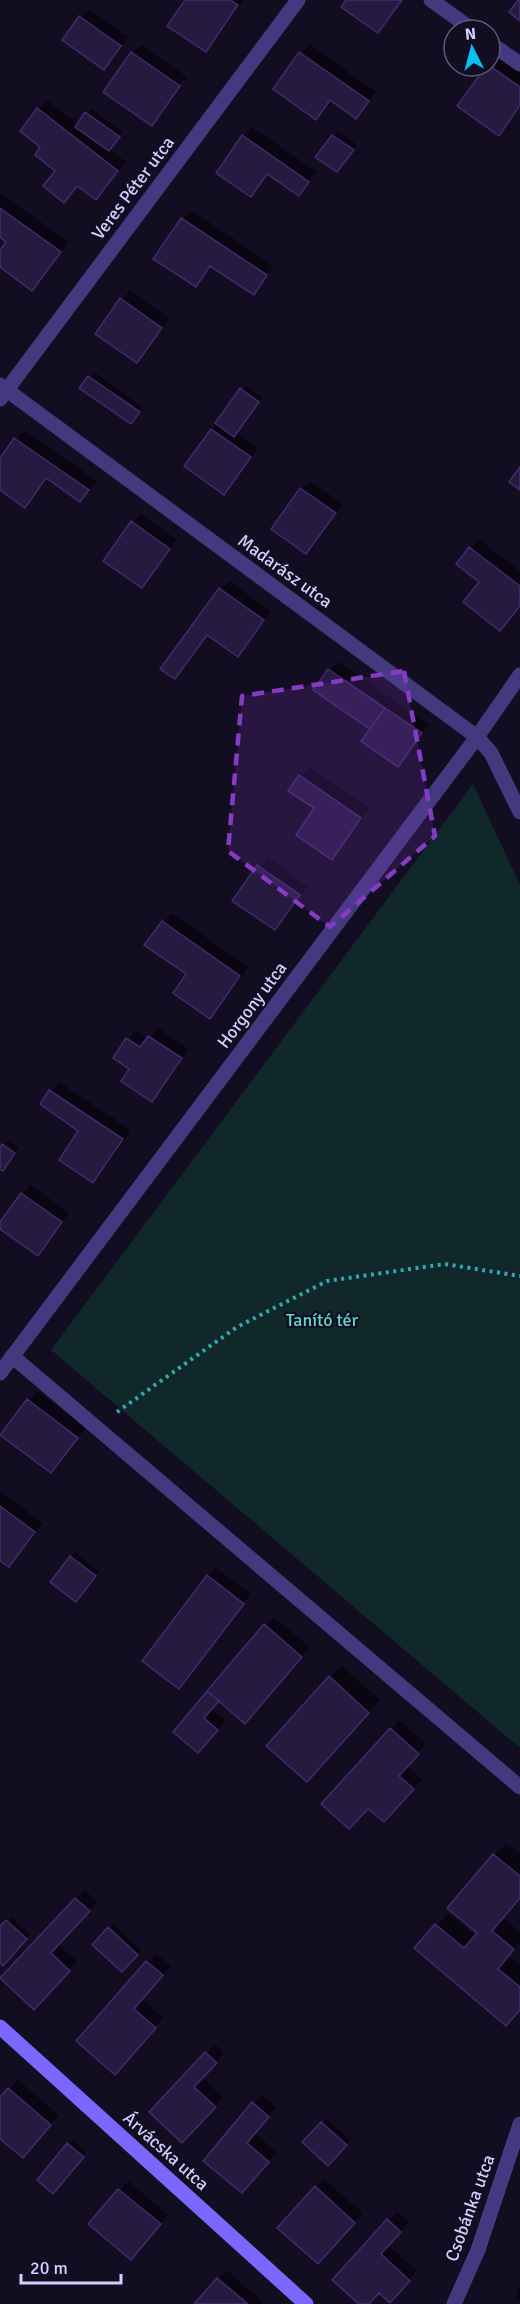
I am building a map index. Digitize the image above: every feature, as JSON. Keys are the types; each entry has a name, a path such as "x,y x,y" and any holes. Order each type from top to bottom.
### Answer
{"street":[{"name":"Veres Péter utca","path":"2,391 298,0"},
{"path":"431,0 456,18"},
{"path":"502,51 520,64"},
{"name":"Madarász utca","path":"2,391 477,737 491,753 520,812"},
{"name":"Horgony utca","path":"0,1373 477,737 520,675"},
{"path":"12,1356 520,1787"},
{"name":"Árvácska utca","path":"0,2027 306,2304"},
{"name":"Csobánka utca","path":"454,2304 478,2250 520,2124"}],"path":[{"path":"97,1426 237,1327 327,1281 445,1264 520,1276"}],"highlighted area":[{"path":"404,671 435,836 330,927 228,851 242,696"}],"green space":[{"name":"Tanító tér","path":"473,784 520,885 520,1748 51,1350"}],"building":[{"path":"185,0 230,0 238,5 206,52 167,26"},
{"path":"346,0 402,0 378,33 341,7"},
{"path":"520,0 520,21 509,12"},
{"path":"79,16 121,46 104,70 62,40"},
{"path":"131,52 180,86 152,126 103,92"},
{"path":"299,52 369,101 356,119 330,100 316,120 273,89"},
{"path":"502,74 520,87 520,105 499,136 457,106 477,78 502,78"},
{"path":"37,108 118,171 96,200 77,186 64,203 43,186 55,171 35,155 40,147 20,131"},
{"path":"85,112 120,137 109,151 75,127"},
{"path":"242,135 309,182 299,196 267,174 251,197 216,173"},
{"path":"332,135 354,150 337,172 315,157"},
{"path":"0,208 61,252 32,291 0,267 0,250 6,242 0,237"},
{"path":"181,218 267,275 254,295 210,266 196,287 153,259"},
{"path":"120,298 162,328 137,363 95,334"},
{"path":"88,376 140,412 131,424 79,388"},
{"path":"240,388 259,402 234,437 215,423"},
{"path":"211,429 251,457 224,495 184,466"},
{"path":"14,438 89,490 80,502 46,478 25,508 0,490 0,458"},
{"path":"520,467 520,490 509,482"},
{"path":"300,488 336,513 306,554 271,529"},
{"path":"131,521 170,549 142,588 103,561"},
{"path":"469,547 520,586 520,606 500,631 463,602 479,582 456,564"},
{"path":"219,588 264,620 238,657 207,635 175,679 160,669"},
{"path":"328,669 385,708 370,729 313,690"},
{"path":"385,708 422,733 398,767 361,741"},
{"path":"299,775 361,818 332,860 296,835 314,808 288,791"},
{"path":"257,865 300,895 275,930 232,901"},
{"path":"162,921 240,976 210,1019 173,993 186,974 144,945"},
{"path":"148,1036 182,1058 152,1102 121,1081 129,1069 113,1058 126,1038 140,1047"},
{"path":"49,1090 123,1139 93,1183 59,1160 78,1131 40,1104"},
{"path":"2,1144 15,1153 3,1171 0,1169"},
{"path":"21,1193 62,1222 38,1256 0,1229 0,1222"},
{"path":"27,1399 78,1438 51,1473 0,1435"},
{"path":"0,1506 35,1532 9,1567 0,1561"},
{"path":"70,1556 96,1576 76,1602 50,1582"},
{"path":"207,1575 244,1604 179,1689 142,1661"},
{"path":"264,1624 302,1657 245,1724 207,1691"},
{"path":"329,1676 369,1713 307,1782 266,1746"},
{"path":"207,1691 219,1701 204,1718 218,1730 198,1753 173,1732"},
{"path":"390,1728 419,1754 399,1776 414,1789 384,1822 368,1809 349,1829 321,1804"},
{"path":"493,1854 520,1876 520,1898 492,1931 514,1949 498,1969 520,1987 520,2010 506,2026 414,1948 435,1924 464,1948 477,1933 447,1908"},
{"path":"75,1898 90,1911 51,1953 70,1971 34,2010 0,1978"},
{"path":"6,1920 27,1939 3,1966 0,1963 0,1926"},
{"path":"108,1927 138,1955 122,1972 92,1945"},
{"path":"146,1961 163,1975 134,2009 156,2028 115,2075 76,2041"},
{"path":"205,2052 217,2063 194,2087 216,2107 182,2143 149,2112"},
{"path":"8,2088 51,2125 23,2158 0,2139 0,2097"},
{"path":"252,2102 269,2117 247,2143 269,2162 242,2193 203,2161"},
{"path":"321,2122 347,2145 328,2166 302,2142"},
{"path":"67,2143 84,2157 53,2194 37,2180"},
{"path":"315,2186 355,2223 318,2264 277,2228"},
{"path":"118,2189 161,2224 131,2260 88,2224"},
{"path":"387,2219 401,2232 381,2254 410,2281 390,2303 379,2293 369,2304 359,2304 332,2280"},
{"path":"217,2278 248,2304 194,2304"}]}
